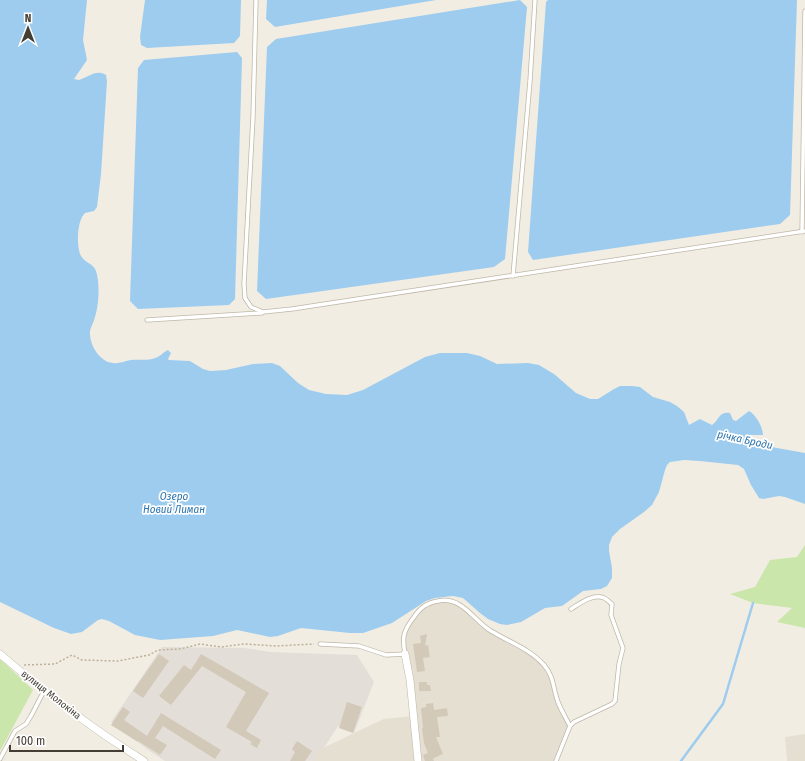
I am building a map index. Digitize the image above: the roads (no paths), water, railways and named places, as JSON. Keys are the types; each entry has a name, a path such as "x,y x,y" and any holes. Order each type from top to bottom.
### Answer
{"street":[{"name":"вулиця Молокіна","path":"0,654 44,691 100,732 144,761"},
{"path":"405,654 410,680 418,761"}],"lane":[{"path":"256,0 254,117 244,284 245,298 251,307 263,312"},
{"path":"513,276 530,81 535,0"},
{"path":"147,320 263,312 513,276 804,231 805,11"},
{"path":"556,761 570,726 577,720 612,704 615,701 619,664 623,648 611,615 612,604 604,598 598,597 583,601 571,609"},
{"path":"320,644 358,646 386,655 405,654 403,641 404,633 412,619 424,605 441,600 456,602 487,628 526,650 543,664 551,674 558,702 570,726"},
{"path":"0,759 15,731 26,724 44,691"}],"water":[{"name":"Озеро Новий Лиман","path":"0,0 87,0 83,40 87,60 74,79 79,80 92,74 102,73 106,75 107,81 101,174 97,207 94,211 85,213 82,216 78,234 78,246 81,256 95,268 96,271 98,288 97,306 90,336 93,347 103,359 108,362 120,363 131,360 149,359 157,357 168,350 171,353 168,359 169,360 190,361 203,369 210,371 226,370 253,364 272,363 280,366 298,383 309,390 326,394 347,395 363,390 425,357 440,353 467,353 480,356 497,364 528,363 539,365 554,374 576,393 590,399 598,399 620,386 640,387 653,397 670,402 677,406 684,412 689,425 700,419 712,425 724,413 730,413 733,420 736,421 749,411 759,422 763,435 749,435 748,440 761,445 805,453 805,504 779,496 763,499 759,498 744,469 738,465 684,460 670,462 667,465 659,492 652,505 620,529 612,537 609,545 609,551 612,578 607,586 601,589 583,591 562,606 545,608 521,622 507,625 488,619 463,598 453,596 435,598 426,601 392,623 363,633 301,628 278,636 270,637 237,630 213,636 160,640 135,635 109,621 102,619 98,620 82,632 71,634 54,628 0,602"},
{"path":"145,0 241,0 240,36 234,43 147,48 141,45 140,37"},
{"path":"267,0 436,0 275,27 266,19"},
{"path":"520,0 527,7 505,259 494,267 266,299 257,291 267,47 276,39"},
{"path":"548,0 797,0 790,215 780,224 533,260 528,252 546,2"},
{"path":"237,52 242,58 235,299 229,305 138,309 130,301 138,68 144,60"}],"waterway":[{"path":"681,761 723,704 753,603"}],"water label":[{"name":"річка Броди","path":"745,440"}]}
